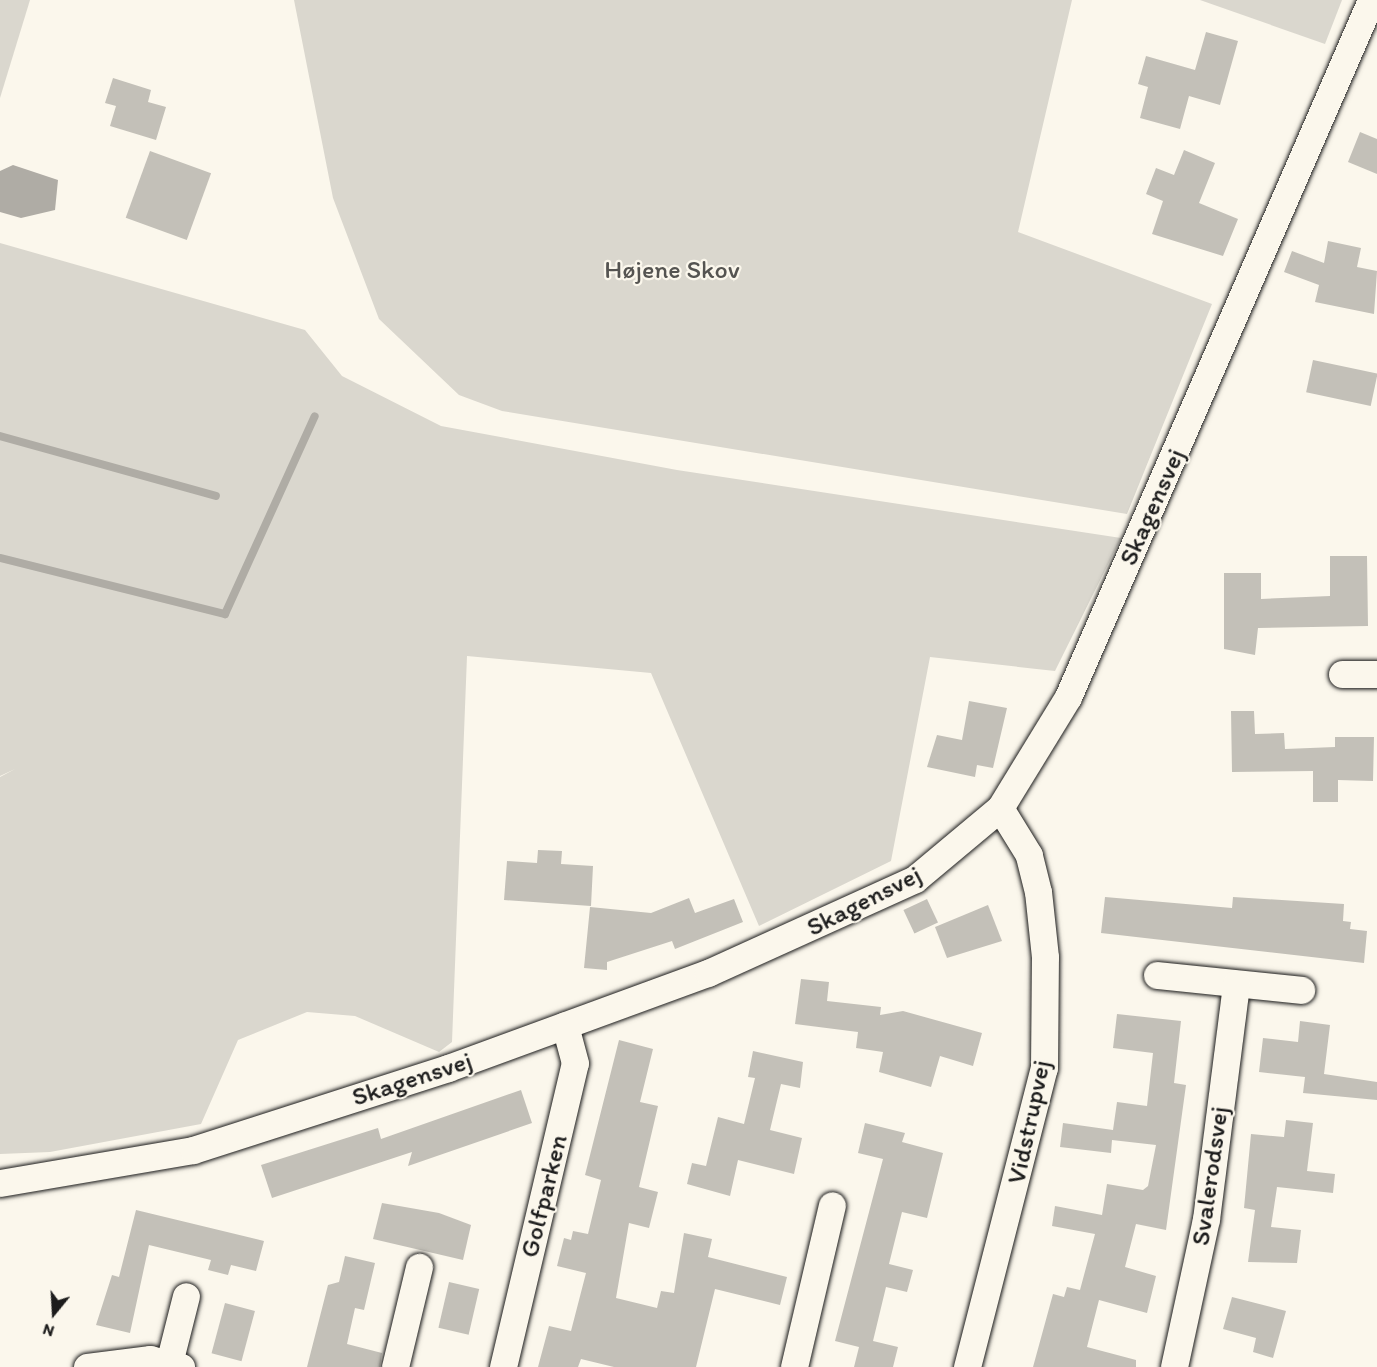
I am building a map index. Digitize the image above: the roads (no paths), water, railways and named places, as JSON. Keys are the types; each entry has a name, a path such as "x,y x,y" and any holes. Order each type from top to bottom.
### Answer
{"street":[{"name":"Skagensvej","path":"0,1183 193,1150 565,1025 771,948 874,901 915,879 1000,808 1068,697 1371,0"},
{"path":"1342,674 1377,674"},
{"name":"Vidstrupvej","path":"967,1367 1044,1068 1045,957 1038,892 1029,855 1000,808"},
{"path":"1157,975 1301,990"},
{"name":"Svalerodsvej","path":"1174,1367 1206,1219 1236,984"},
{"name":"Golfparken","path":"503,1367 574,1071 565,1025"},
{"path":"794,1367 832,1205"},
{"path":"395,1367 418,1267"},
{"path":"87,1367 150,1359 173,1366 186,1296"}],"waterway":[{"path":"0,558 225,614 315,416"},
{"path":"0,436 216,496"}],"park label":[{"name":"Højene Skov","path":"672,270"}]}
